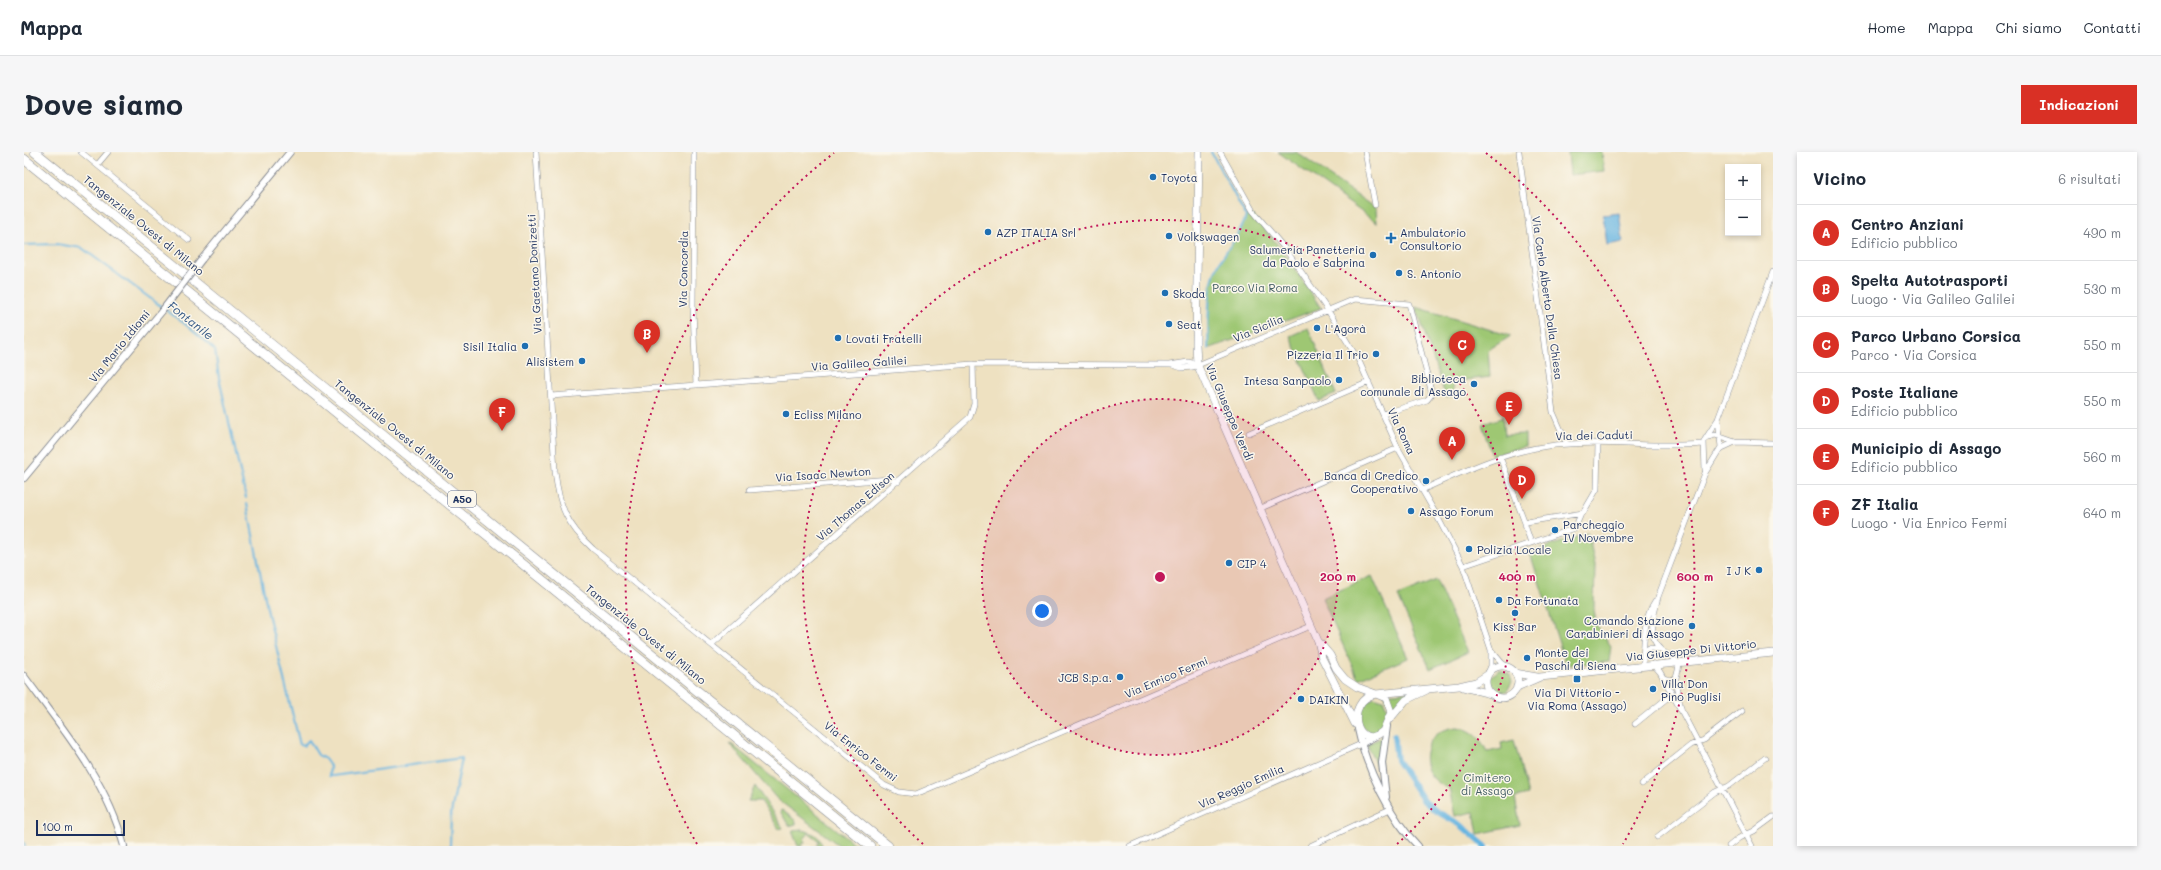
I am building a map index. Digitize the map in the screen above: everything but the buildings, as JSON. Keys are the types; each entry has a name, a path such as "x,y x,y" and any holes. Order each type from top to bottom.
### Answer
{"highway":[{"name":"Tangenziale Ovest di Milano","path":"36,152 888,846"},
{"name":"A50","path":"24,159 870,846"}],"main road":[{"name":"Via Giuseppe Verdi","path":"1199,152 1196,344 1198,364 1259,508 1318,641 1322,658 1357,726"},
{"name":"Via Giuseppe Verdi","path":"1318,641 1330,655 1336,668 1345,679 1357,687 1376,694"},
{"name":"Via Giuseppe Di Vittorio","path":"1517,687 1540,677 1643,665 1773,653"},
{"path":"1430,689 1406,700 1377,735 1366,735 1357,726 1357,712 1363,700 1368,696 1376,694 1459,686 1476,682 1497,667 1513,671 1517,687 1513,693 1505,698 1498,698 1476,689 1459,686"},
{"name":"Via Giuseppe Di Vittorio","path":"1513,671 1540,677"},
{"path":"1487,675 1486,685 1491,694"},
{"path":"1376,694 1382,695 1388,701 1391,712 1388,723"}],"street":[{"path":"81,152 189,240"},
{"path":"97,165 108,152"},
{"name":"Via Mario Idiomi","path":"24,478 162,311 202,259 290,152"},
{"name":"Via Gaetano Donizetti","path":"536,152 551,396"},
{"name":"Via Concordia","path":"694,152 693,309 696,385"},
{"name":"Via Roma","path":"1220,152 1253,211 1286,250 1327,309 1359,361 1398,448 1463,566 1490,650 1491,666 1487,675"},
{"path":"1365,152 1375,205"},
{"name":"Via Carlo Alberto Dalla Chiesa","path":"1519,152 1552,408 1556,421 1567,444"},
{"path":"1705,473 1705,452 1703,444 1718,419 1773,272"},
{"name":"Via Sicilia","path":"1198,364 1327,309 1355,299 1409,304 1432,394 1427,400 1383,414"},
{"name":"Via Galileo Galilei","path":"551,396 973,364 1169,365 1187,368 1198,364"},
{"name":"Via Thomas Edison","path":"712,644 898,482 970,417 974,404 973,364"},
{"path":"1249,433 1369,382"},
{"name":"Via Enrico Fermi","path":"551,396 556,485 561,506 576,533 593,549 884,785 899,792 916,794 1311,626"},
{"path":"1659,649 1654,635 1655,611 1658,597 1705,473 1722,443 1718,419"},
{"path":"1707,437 1714,434 1735,442 1773,443"},
{"path":"1705,452 1711,454 1735,442"},
{"path":"1463,566 1575,528 1581,514 1583,514 1597,489 1598,443"},
{"name":"Via dei Caduti","path":"1422,490 1500,457 1567,444 1703,444"},
{"path":"1259,508 1398,448"},
{"path":"1500,457 1531,543"},
{"name":"Via Isaac Newton","path":"749,490 890,479 898,482"},
{"path":"1525,523 1533,519 1581,514"},
{"path":"1643,665 1649,611 1658,597"},
{"path":"1644,652 1649,648 1659,649 1677,662 1678,670 1676,678 1676,696"},
{"name":"Via Roma","path":"1490,650 1502,663 1513,671"},
{"path":"1653,664 1676,696 1682,712 1752,846"},
{"path":"24,676 87,763 117,822 124,846"},
{"path":"1663,678 1670,680 1676,678"},
{"path":"1635,724 1666,700 1676,696"},
{"path":"1642,784 1691,745 1698,743 1742,711"},
{"path":"1386,799 1382,763 1388,723"},
{"path":"1357,726 1361,744 1380,790 1386,799 1398,825 1419,846"},
{"path":"1361,744 1377,735"},
{"name":"Via Reggio Emilia","path":"1130,846 1361,744"},
{"path":"1657,837 1715,792 1729,786 1765,758"},
{"path":"1310,846 1390,809"},
{"path":"1729,846 1754,831 1773,817"}],"green space":[{"path":"1278,152 1296,152 1376,209 1377,223"},
{"path":"1568,152 1602,152 1604,171 1570,175"},
{"name":"Parco Via Roma","path":"1253,215 1282,250 1321,308 1208,349 1209,304 1213,278 1220,262 1239,232 1246,216"},
{"path":"1416,307 1511,336 1488,350 1490,377 1458,381 1453,387 1455,396 1446,398"},
{"path":"1308,328 1336,394 1319,401 1290,336"},
{"path":"1502,416 1504,435 1525,434 1525,447 1492,455 1482,424 1501,418"},
{"path":"1588,533 1595,565 1594,609 1596,624 1611,646 1609,662 1566,665 1530,553"},
{"path":"1372,576 1408,658 1358,679 1322,598"},
{"path":"1436,580 1468,652 1430,669 1398,596"},
{"path":"1500,670 1510,675 1512,682 1507,691 1503,692 1493,690 1490,684 1491,676"},
{"path":"1414,691 1393,712 1384,694"},
{"path":"1374,697 1383,700 1388,709 1382,728 1378,732 1371,734 1365,730 1358,719 1365,703"},
{"name":"Cimitero di Assago","path":"1458,727 1468,730 1476,735 1487,752 1502,749 1501,743 1514,740 1528,795 1515,798 1520,825 1478,834 1474,812 1455,816 1449,788 1437,782 1430,774 1426,764 1426,754 1429,744 1436,736 1445,730"},
{"path":"1383,737 1379,770 1378,770 1367,744"},
{"path":"729,743 857,846 840,846 777,799"},
{"path":"755,786 783,828 779,829 761,801 748,801"},
{"path":"782,810 796,821 796,824 789,826 780,811"},
{"path":"802,830 809,832 818,837 822,846 817,845 819,841 809,833 804,839 805,842 802,844 803,846 798,846 792,831"}],"water":[{"path":"1619,213 1623,242 1607,245 1603,215"}],"waterway":[{"path":"1208,349 1209,304 1213,278 1220,262 1239,232 1246,216 1211,152"},
{"name":"Fontanile","path":"24,245 56,244 82,248 185,324 215,350 219,378 246,498"},
{"path":"247,504 268,613 300,745 303,746 309,740 318,755 325,759 330,766 329,776 462,758 451,813 450,846"},
{"path":"1394,736 1397,760 1424,801 1436,811 1461,825 1485,846"}],"place":[{"name":"Toyota","path":"1153,177"},
{"name":"AZP ITALIA Srl","path":"988,232"},
{"name":"Volkswagen","path":"1169,236"},
{"name":"Ambulatorio Consultorio","path":"1391,238"},
{"name":"Salumeria Panetteria da Paolo e Sabrina","path":"1373,255"},
{"name":"S. Antonio","path":"1399,273"},
{"name":"Skoda","path":"1165,293"},
{"name":"Seat","path":"1169,324"},
{"name":"L'Agorà","path":"1317,328"},
{"name":"Lovati Fratelli","path":"838,338"},
{"name":"Sisil Italia","path":"525,346"},
{"name":"Spelta Autotrasporti","path":"647,353"},
{"name":"Pizzeria Il Trio","path":"1376,354"},
{"name":"Alisistem","path":"582,361"},
{"name":"Parco Urbano Corsica","path":"1462,364"},
{"name":"Intesa Sanpaolo","path":"1339,380"},
{"name":"Biblioteca comunale di Assago","path":"1474,384"},
{"name":"Ecliss Milano","path":"786,414"},
{"name":"Municipio di Assago","path":"1509,425"},
{"name":"ZF Italia","path":"502,431"},
{"name":"Centro Anziani","path":"1452,460"},
{"name":"Banca di Credico Cooperativo","path":"1426,481"},
{"name":"Poste Italiane","path":"1522,499"},
{"name":"Assago Forum","path":"1411,511"},
{"name":"Parcheggio IV Novembre","path":"1555,530"},
{"name":"Polizia Locale","path":"1469,549"},
{"name":"CIP 4","path":"1229,563"},
{"name":"I J K","path":"1759,570"},
{"name":"Da Fortunata","path":"1499,600"},
{"name":"Kiss Bar","path":"1515,613"},
{"name":"Comando Stazione Carabinieri di Assago","path":"1692,626"},
{"name":"Monte dei Paschi di Siena","path":"1527,658"},
{"name":"JCB S.p.a.","path":"1120,677"},
{"name":"Via Di Vittorio - Via Roma (Assago)","path":"1577,679"},
{"name":"Villa Don Pino Puglisi","path":"1653,689"},
{"name":"DAIKIN","path":"1301,699"}]}
